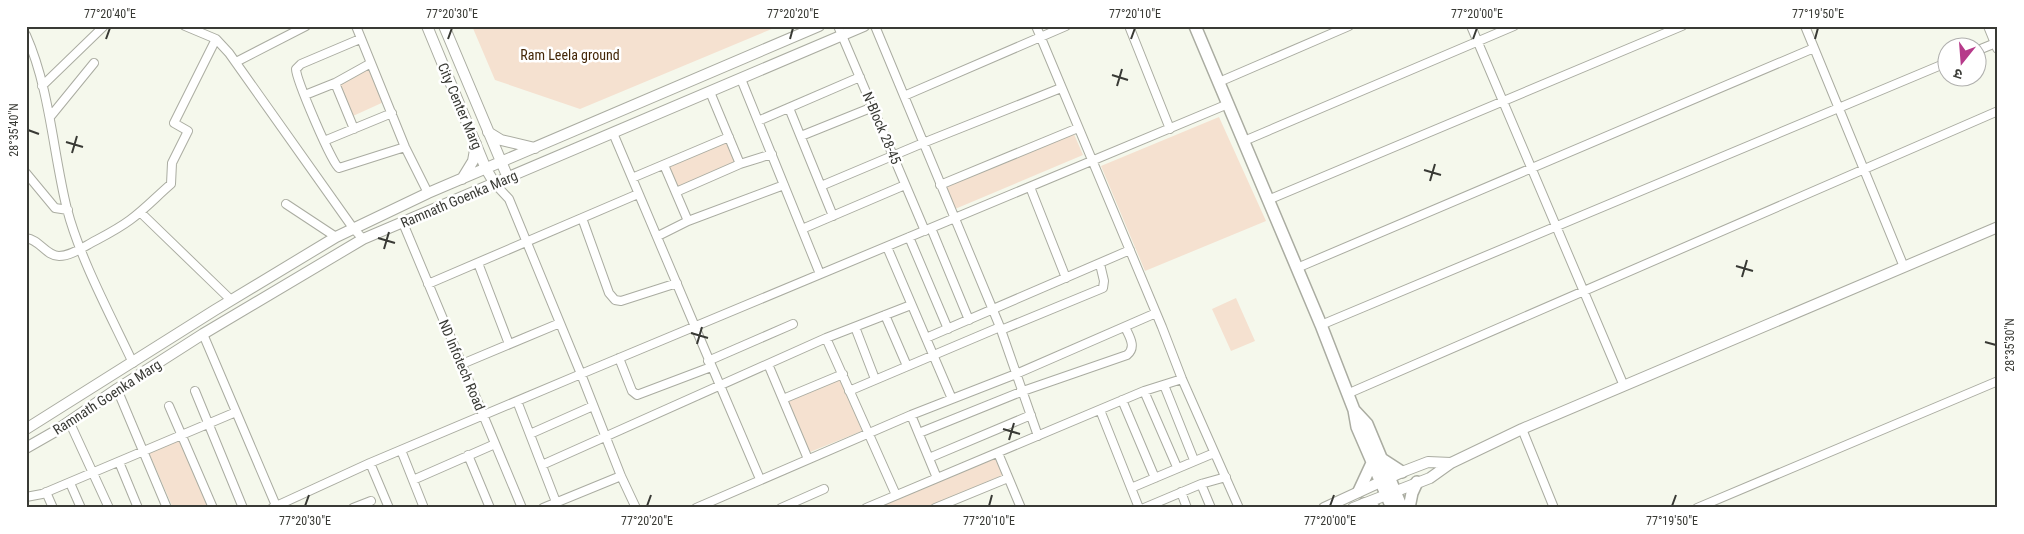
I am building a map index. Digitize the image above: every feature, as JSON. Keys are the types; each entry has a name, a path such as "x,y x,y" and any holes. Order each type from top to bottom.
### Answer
{"main road":[{"path":"1195,26 1321,324 1354,410 1356,427 1377,461 1390,492 1402,508"},
{"path":"1377,461 1402,472"},
{"path":"1359,491 1377,461"},
{"path":"1409,508 1412,493 1417,482"},
{"path":"1390,492 1392,508"}],"street":[{"path":"42,86 104,26"},
{"path":"185,26 204,30 236,62 353,228 363,239"},
{"path":"236,62 306,26"},
{"path":"356,26 405,147 428,193"},
{"name":"City Center Marg","path":"427,26 486,169 495,184"},
{"name":"City Center Marg","path":"444,26 508,178"},
{"name":"Ramnath Goenka Marg","path":"26,430 231,300 353,228 428,193 819,26"},
{"name":"Ramnath Goenka Marg","path":"26,448 54,432 117,388 203,334 363,239 741,79 840,31 864,26"},
{"path":"875,26 1001,328 1038,436"},
{"path":"1036,26 1182,379 1239,508"},
{"path":"904,96 1066,26"},
{"path":"1129,26 1170,129"},
{"path":"1219,82 1350,26"},
{"path":"1470,26 1624,386"},
{"path":"1244,141 1514,26"},
{"path":"1268,200 1682,26"},
{"path":"1805,26 1904,267"},
{"path":"1988,26 1997,44"},
{"name":"N-Block 28-45","path":"840,31 905,185 928,230 969,320"},
{"path":"26,35 29,52 42,86 50,117 68,210 81,249 134,363"},
{"path":"360,39 297,66 296,72 324,141 334,163 339,168 405,147"},
{"path":"26,238 33,240 51,254 57,256 81,249 116,229 140,212 171,184 172,163 188,131 174,123 216,40"},
{"path":"1297,268 1814,48"},
{"path":"50,117 94,63"},
{"path":"305,95 335,83 371,63"},
{"path":"1321,324 1936,67"},
{"path":"758,121 860,78"},
{"path":"741,79 820,274"},
{"path":"335,83 354,129"},
{"path":"821,186 1062,88"},
{"path":"710,92 740,164"},
{"path":"203,334 275,507 370,463 1228,104"},
{"path":"801,136 873,107"},
{"path":"789,108 833,216"},
{"path":"1347,394 1998,111"},
{"path":"324,141 392,113"},
{"path":"940,185 1078,128"},
{"path":"488,132 501,140 535,148"},
{"path":"613,134 760,479"},
{"path":"632,178 729,137"},
{"path":"462,179 473,161 476,144"},
{"path":"676,192 740,164 772,154"},
{"path":"664,164 688,221"},
{"path":"26,173 55,208 68,210"},
{"path":"508,178 507,195 634,507"},
{"path":"495,184 507,195"},
{"path":"658,236 688,221 784,185"},
{"path":"802,229 905,185"},
{"path":"1030,187 1066,278"},
{"path":"428,284 638,194"},
{"path":"286,204 336,237"},
{"path":"140,212 231,300"},
{"path":"582,218 609,293 615,300 621,301 677,282"},
{"name":"ND Infotech Road","path":"403,223 522,508"},
{"path":"1364,506 1390,492 1436,475 1451,463 1522,429 1998,227"},
{"path":"909,237 948,329"},
{"path":"887,247 952,399"},
{"path":"926,338 1130,250"},
{"path":"478,262 509,344"},
{"path":"849,391 933,354 1103,288 1104,280 1100,264"},
{"path":"542,465 826,338 911,305"},
{"path":"696,508 760,479 911,415 1016,374 1156,313"},
{"path":"885,315 907,366"},
{"path":"462,364 560,323"},
{"path":"619,358 632,391 637,395 710,364 793,324"},
{"path":"855,327 875,379"},
{"path":"919,433 1023,391 1127,355 1133,347 1125,327"},
{"path":"826,338 896,495"},
{"path":"768,364 808,460"},
{"path":"783,399 843,374"},
{"path":"866,508 1144,391 1182,379"},
{"path":"1697,508 1998,381"},
{"path":"1164,385 1194,460"},
{"path":"117,388 167,508"},
{"path":"195,391 243,508"},
{"path":"1144,391 1177,468"},
{"path":"1122,400 1155,478"},
{"path":"517,401 556,502"},
{"path":"169,406 213,508"},
{"path":"530,434 593,406"},
{"path":"1100,410 1139,508"},
{"path":"26,497 70,483 236,412"},
{"path":"911,415 937,478"},
{"path":"929,458 1031,415"},
{"path":"45,418 54,432"},
{"path":"69,421 109,508"},
{"path":"1522,429 1554,508"},
{"path":"412,480 496,444"},
{"path":"401,450 424,508"},
{"path":"998,453 1021,508"},
{"path":"1131,488 1214,453"},
{"path":"468,455 490,508"},
{"path":"119,462 138,508"},
{"path":"1324,508 1428,462 1451,463"},
{"path":"370,463 389,508"},
{"path":"543,508 621,476"},
{"path":"1144,508 1164,504 1181,492 1226,477"},
{"path":"935,508 1008,478"},
{"path":"70,483 81,508"},
{"path":"1201,484 1211,508"},
{"path":"781,508 824,489"},
{"path":"46,492 53,508"},
{"path":"1181,492 1187,508"},
{"path":"353,508 371,501"}],"green space":[{"name":"Ram Leela ground","path":"472,26 773,26 774,28 580,109 495,80"},
{"path":"370,65 386,101 353,116 337,80"},
{"path":"1219,117 1266,221 1145,271 1101,166"},
{"path":"1074,134 1083,155 955,209 946,187"},
{"path":"727,141 737,163 677,188 668,166"},
{"path":"1236,298 1255,341 1231,351 1212,309"},
{"path":"841,379 862,431 810,452 788,400"},
{"path":"180,440 210,508 173,508 149,453"},
{"path":"995,457 1003,475 925,508 875,508"}]}
